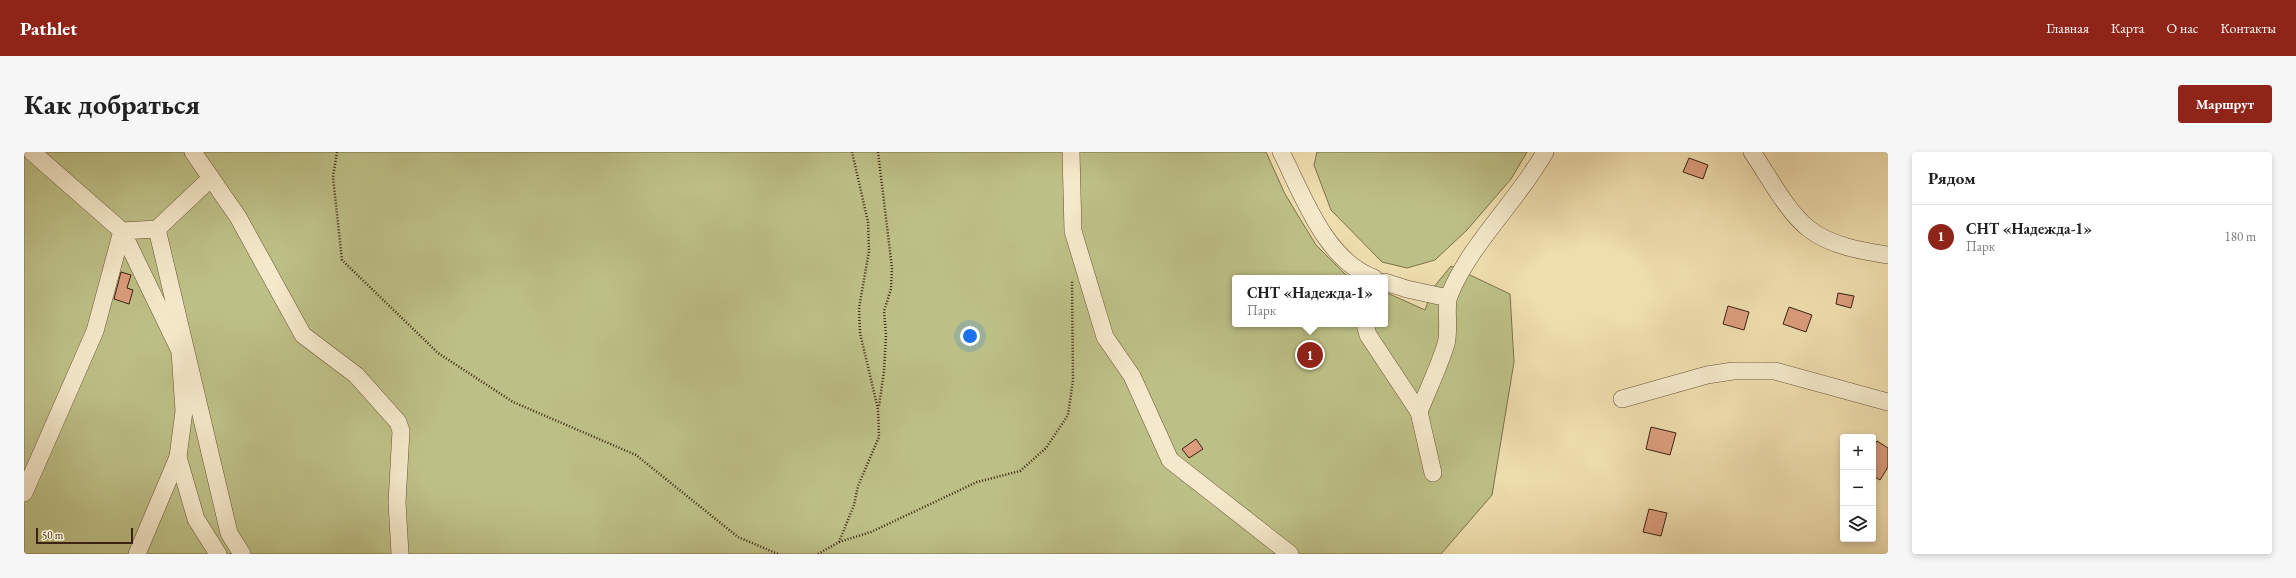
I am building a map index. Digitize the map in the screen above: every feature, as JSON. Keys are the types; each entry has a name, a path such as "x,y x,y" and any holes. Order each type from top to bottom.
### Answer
{"street":[{"path":"24,162 28,152"},
{"path":"32,152 122,231 180,352 184,411 178,457 137,554"},
{"path":"193,152 238,217 303,335 356,375 398,422 401,431 396,502 400,554"},
{"path":"1071,152 1073,231 1106,337 1132,376 1170,460 1290,554"},
{"path":"1281,152 1330,246 1349,264 1368,275"},
{"path":"1419,412 1446,343 1449,322 1448,298 1460,274 1484,237 1534,171 1545,152"},
{"path":"1752,152 1791,208 1808,228 1840,245 1888,254"},
{"path":"122,231 158,229 211,178"},
{"path":"158,229 229,533 242,554"},
{"path":"24,493 95,331 122,231"},
{"path":"1388,283 1448,298"},
{"path":"1366,327 1368,335 1419,412 1433,473"},
{"path":"1622,399 1707,375 1733,371 1775,372 1888,402"},
{"path":"178,457 196,519 218,554"}],"path":[{"path":"338,152 333,177 342,260 438,353 513,402 636,455 738,537 778,554"},
{"path":"852,152 868,222 869,236 869,251 859,308 860,334 878,409"},
{"path":"839,542 854,505 858,486 879,437 878,409 884,371 886,335 884,311 890,289 892,268 878,152"},
{"path":"818,554 839,542 871,532 977,482 1020,471 1046,448 1068,415 1073,380 1072,276"}],"green space":[{"path":"24,152 1266,152 1285,194 1316,245 1346,275 1232,275 1232,327 1388,327 1388,293 1425,310 1433,288 1451,266 1510,294 1514,362 1492,495 1441,554 24,554"},
{"path":"1317,152 1527,152 1511,179 1467,230 1435,260 1407,268 1382,262 1331,210 1314,165"}],"building":[{"path":"1689,158 1708,165 1703,179 1683,172"},
{"path":"121,272 131,275 127,288 133,290 129,304 114,299"},
{"path":"1838,293 1854,296 1851,308 1836,304"},
{"path":"1728,306 1749,312 1744,330 1723,324"},
{"path":"1789,307 1812,315 1806,332 1783,324"},
{"path":"1651,427 1676,433 1670,455 1646,449"},
{"path":"1196,439 1203,449 1189,458 1182,449"},
{"path":"1877,441 1888,448 1888,467 1880,480 1876,478"},
{"path":"1649,509 1667,513 1661,536 1643,532"}],"place":[{"name":"СНТ «Надежда-1»","path":"1310,355"}]}
